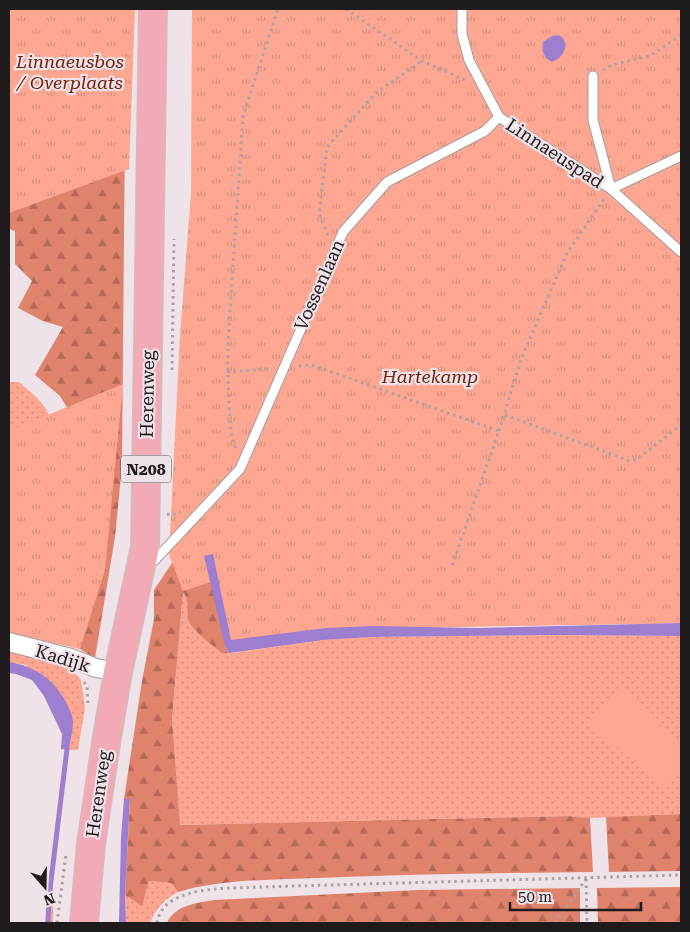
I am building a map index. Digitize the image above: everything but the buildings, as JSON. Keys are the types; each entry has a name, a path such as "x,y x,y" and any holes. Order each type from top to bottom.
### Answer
{"main road":[{"name":"Herenweg","path":"84,923 91,844 118,672 145,547 153,9"}],"street":[{"name":"Kadijk","path":"9,642 71,658 96,668 118,672"}],"lane":[{"path":"462,9 462,34 469,60 499,117"},
{"path":"593,76 593,120 611,189"},
{"name":"Vossenlaan","path":"140,566 155,560 240,469 342,232 387,182 485,131 499,117"},
{"name":"Linnaeuspad","path":"499,117 611,189 681,252"},
{"name":"Linnaeuspad","path":"611,189 681,156"}],"path":[{"path":"244,459 233,444 228,372 228,342 243,116 278,9"},
{"path":"348,10 422,61 484,88"},
{"path":"593,76 612,65 650,56 681,35"},
{"path":"335,251 318,214 327,147 377,92 422,61"},
{"path":"451,569 505,415 521,359 567,253 611,189"},
{"path":"228,372 312,366 499,431"},
{"path":"505,415 630,461 636,460 681,425"},
{"path":"71,658 73,669 87,686 88,709"},
{"path":"57,923 67,845"},
{"path":"156,923 158,917 170,902 192,892 260,887 681,875"},
{"path":"555,923 586,878"},
{"path":"586,878 587,923"}],"green space":[{"path":"9,9 126,9 122,466 115,537 95,658 78,648 68,409 60,396 35,375 63,327 43,321 18,308 32,281 15,264 15,231 9,229"},
{"name":"Linnaeusbos / Overplaats","path":"9,9 135,9 129,169 9,213"},
{"name":"Hartekamp","path":"192,9 681,9 681,623 448,627 357,635 229,653 214,581 183,591 169,555 180,335 191,194"},
{"path":"9,382 19,382 34,395 47,410 51,423 9,525"},
{"path":"123,384 105,570 80,649 9,633 9,427 14,429"},
{"path":"182,548 681,623 425,627 225,646 229,653 223,654 193,628 188,618 187,601 183,592 172,719 180,825 568,816 590,818 593,872 264,880 228,882 178,892 171,883 149,881 142,906 125,895 130,799 124,799 142,681 154,619 154,590"},
{"path":"183,591 188,602 188,619 223,654 323,640 371,637 681,636 681,814 590,818 568,816 179,825 172,719"},
{"path":"9,647 62,660 81,680 85,708 78,750 69,750 73,721 26,665 9,662"},
{"path":"621,689 681,742 681,771 665,790 590,724"},
{"path":"681,814 681,871 609,872 606,817"},
{"path":"53,871 53,923 45,923"},
{"path":"149,881 171,883 178,892 161,905 150,923 126,923 125,895 142,905"},
{"path":"681,887 681,923 598,923 597,888"},
{"path":"580,888 580,923 167,923 175,912 187,906 214,900 418,890"}],"shaded area":[{"path":"558,35 565,41 565,49 560,57 552,62 544,54 543,42 552,36"},
{"path":"213,554 231,640 326,628 373,626 478,628 681,623 681,636 371,637 323,640 229,653 225,646 204,556"},
{"path":"9,662 42,674 60,692 73,719 69,750 61,749 62,734 44,696 32,680 9,673"},
{"path":"130,798 125,895 126,923 119,923 124,799"}],"waterway":[{"path":"48,923 49,897 67,749"}]}
